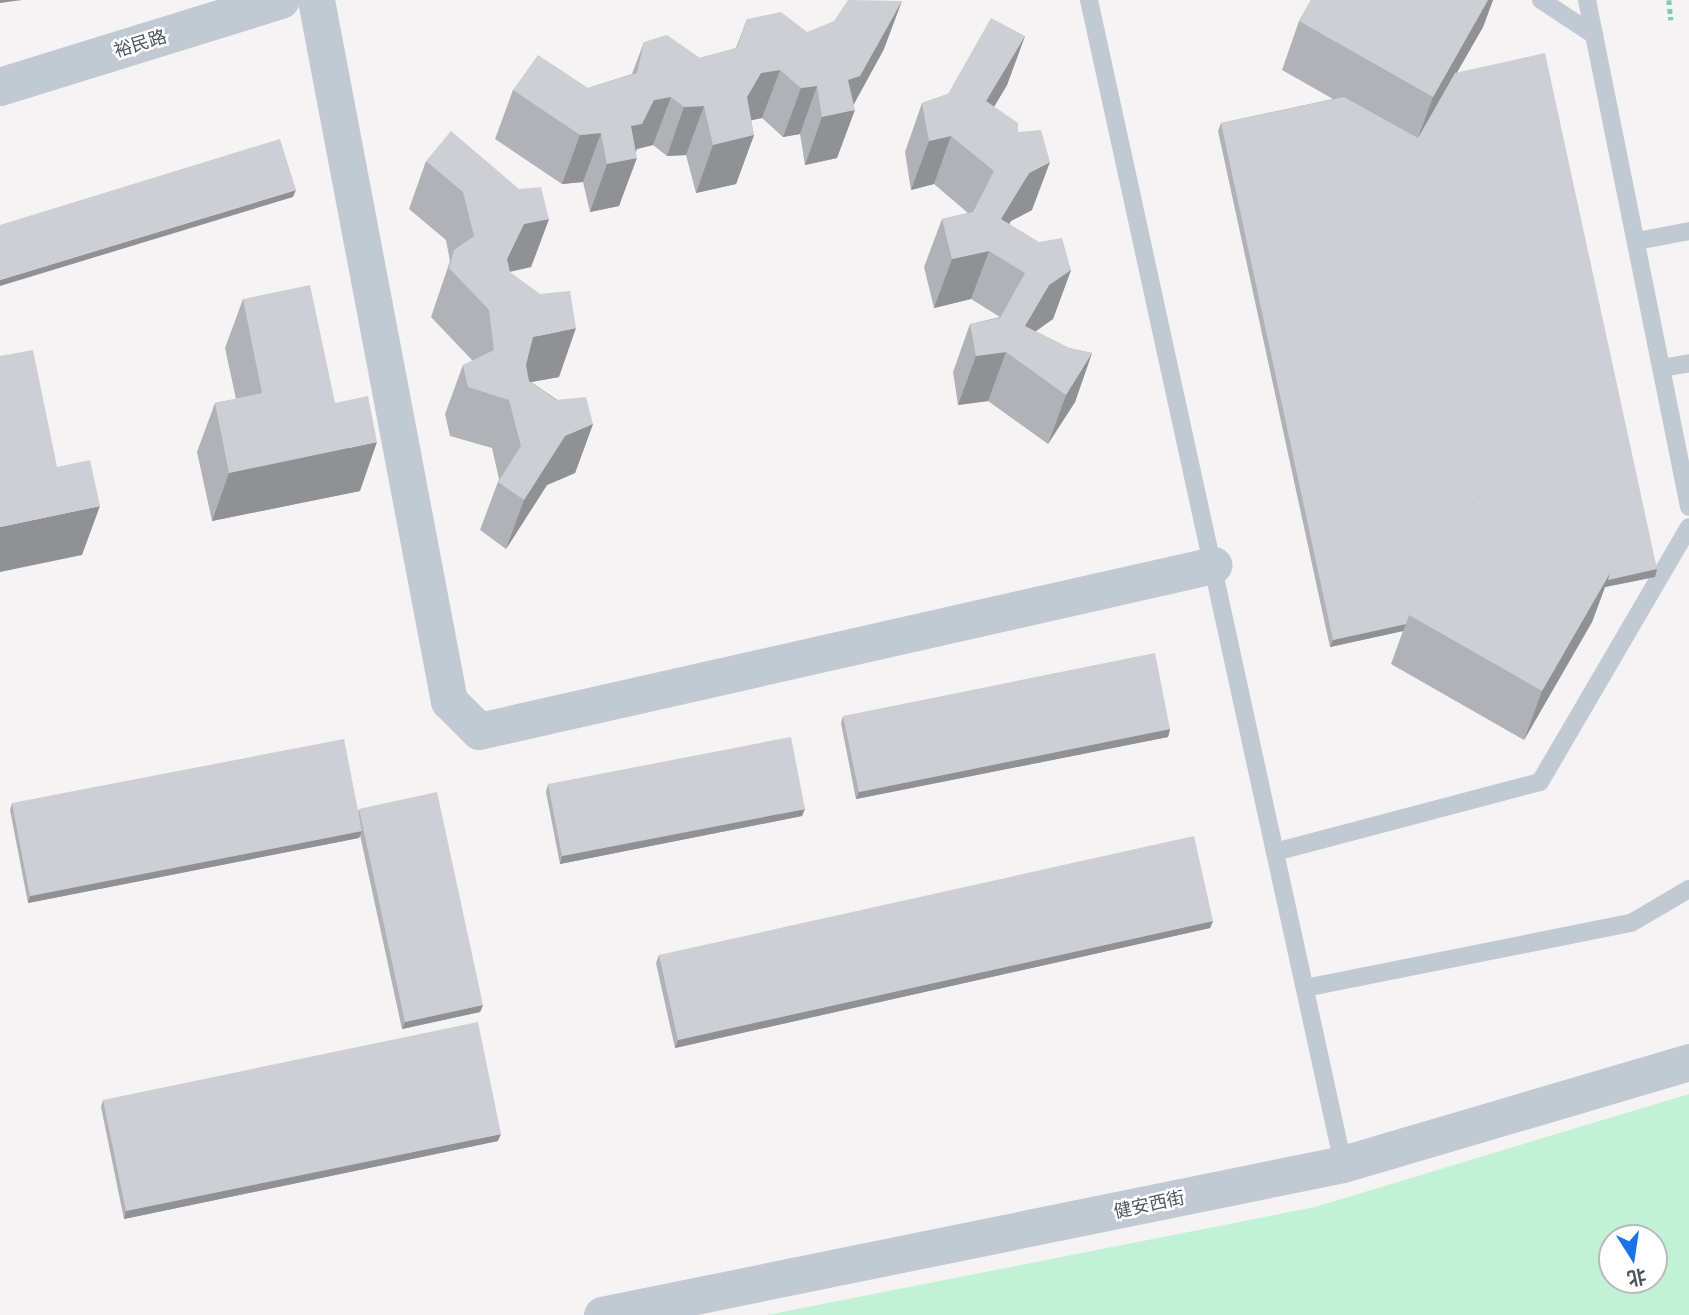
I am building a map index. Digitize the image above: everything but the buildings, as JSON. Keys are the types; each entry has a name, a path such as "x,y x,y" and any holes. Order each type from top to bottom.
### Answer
{"street":[{"name":"裕民路","path":"0,86 281,0"},
{"path":"316,0 449,701 479,731 1213,565"},
{"name":"健安西街","path":"602,1315 1343,1164 1689,1062"}],"lane":[{"path":"1089,0 1343,1164"},
{"path":"1541,0 1594,35"},
{"path":"1587,0 1689,507"},
{"path":"1637,241 1689,231"},
{"path":"1662,368 1689,363"},
{"path":"1275,852 1540,782 1689,527"},
{"path":"1305,988 1630,923 1689,889"}],"path":[{"path":"1669,0 1671,20"}],"green space":[{"path":"1689,1094 1689,1315 767,1315 1315,1207"}]}
